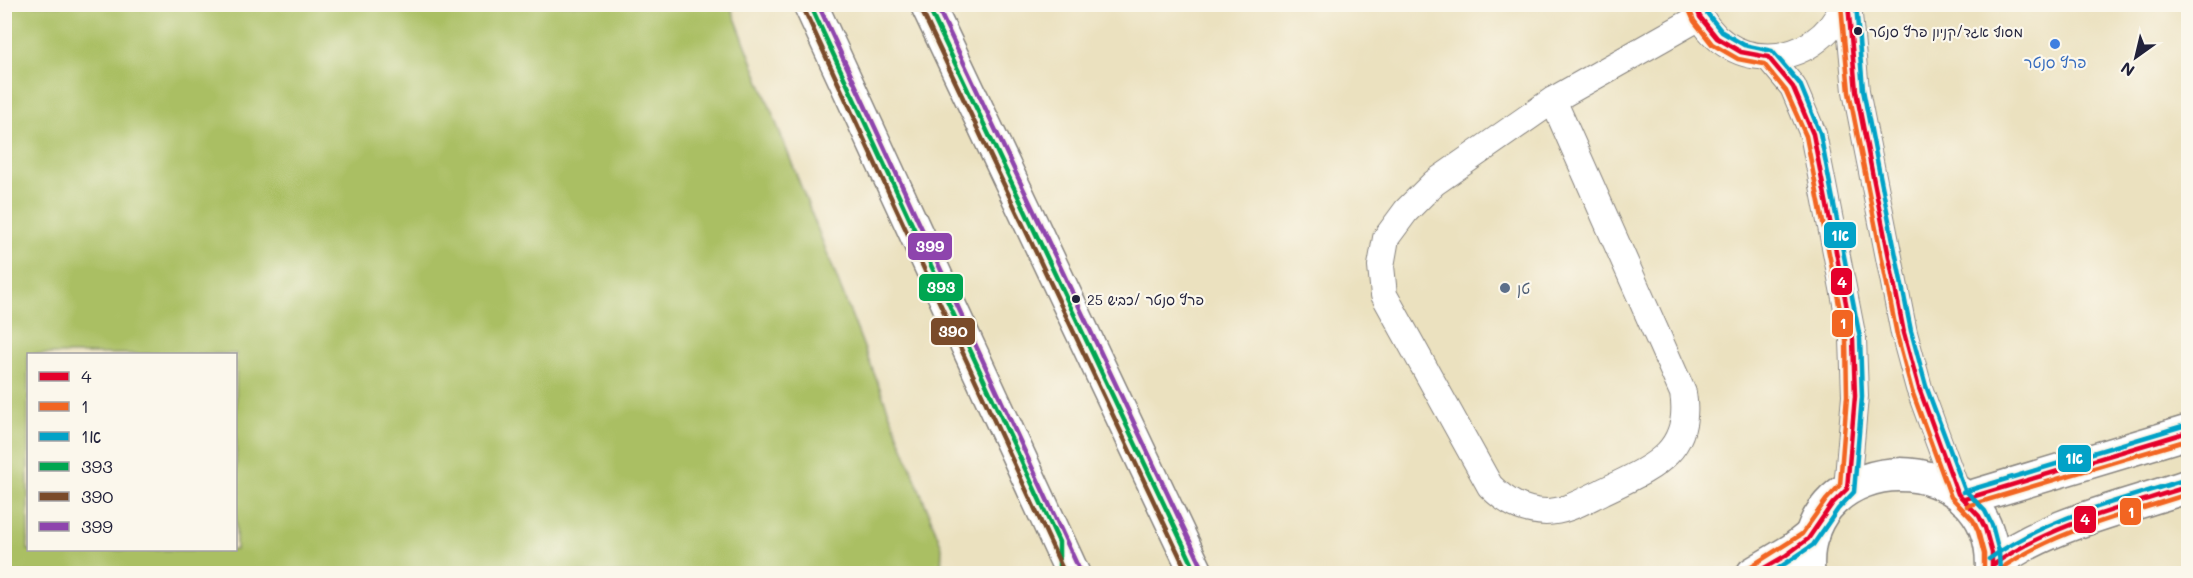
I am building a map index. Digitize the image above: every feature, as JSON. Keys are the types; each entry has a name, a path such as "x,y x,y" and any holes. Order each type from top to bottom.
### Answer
{"main road":[{"path":"810,4 1059,558 1073,573"},
{"path":"927,4 1197,573"},
{"path":"1962,496 2188,432"},
{"path":"1808,573 1808,550 1812,535 1826,509 1847,489 1873,476 1902,472 1928,477 1962,496 1985,528 1993,569 2038,536 2188,486"},
{"path":"1753,573 1793,550 1812,535"}],"lane":[{"path":"1553,100 1683,393 1687,414 1675,443 1658,465 1573,506 1547,512 1506,502 1490,486 1384,295 1380,266 1386,238 1406,211 1434,183 1553,100 1697,11 1717,38 1741,52 1768,57 1795,53 1819,41 1837,21 1846,4"},
{"path":"1846,4 1856,91 1904,333 1919,388 1962,496"},
{"path":"1768,57 1793,87 1813,134 1853,339 1855,396 1847,489"}],"green space":[{"path":"4,5 730,5 942,547 941,573 5,573"}],"transit line":[{"name":"393","path":"810,4 1059,542 1059,574"},
{"name":"399","path":"818,4 1080,571"},
{"name":"393","path":"927,4 1197,574"},
{"name":"399","path":"936,4 1204,571"},
{"name":"4","path":"1695,4 1700,17 1717,38 1741,52 1768,57 1793,87 1813,134 1853,339 1855,396 1847,489 1832,504 1808,539 1754,574"},
{"name":"1א","path":"1703,4 1722,32 1744,45 1772,51 1800,84 1820,133 1860,338 1862,397 1854,492 1838,509 1813,545 1770,574"},
{"name":"4","path":"1848,4 1856,91 1904,333 1919,388 1958,494 1979,516 1985,528 1992,553 1992,574"},
{"name":"1א","path":"1856,4 1863,90 1911,331 1926,386 1965,490 1985,511 1992,525 1999,552 2000,574"},
{"name":"1","path":"1841,5 1849,92 1897,335 1912,391 1951,497 1973,520 1978,531 1984,554 1984,574"},
{"name":"390","path":"803,7 1065,574"},
{"name":"390","path":"920,7 1188,574"},
{"name":"1","path":"1688,7 1694,21 1712,44 1738,59 1764,64 1786,91 1806,136 1846,340 1847,396 1840,485 1826,500 1802,534 1750,567"},
{"name":"1א","path":"1963,492 2186,425"},
{"name":"4","path":"1965,499 2188,432"},
{"name":"1","path":"1967,506 2188,440"},
{"name":"1א","path":"1989,559 2034,532 2081,512 2181,481"},
{"name":"4","path":"1993,565 2037,539 2085,519 2183,488"},
{"name":"1","path":"1997,571 2041,545 2064,535 2185,495"}],"place":[{"name":"מסוף אגד/קניון פרץ סנטר","path":"1858,31"},
{"name":"פרץ סנטר","path":"2055,44"},
{"name":"טן","path":"1505,288"},
{"name":"פרץ סנטר /כביש 25","path":"1076,299"}]}
